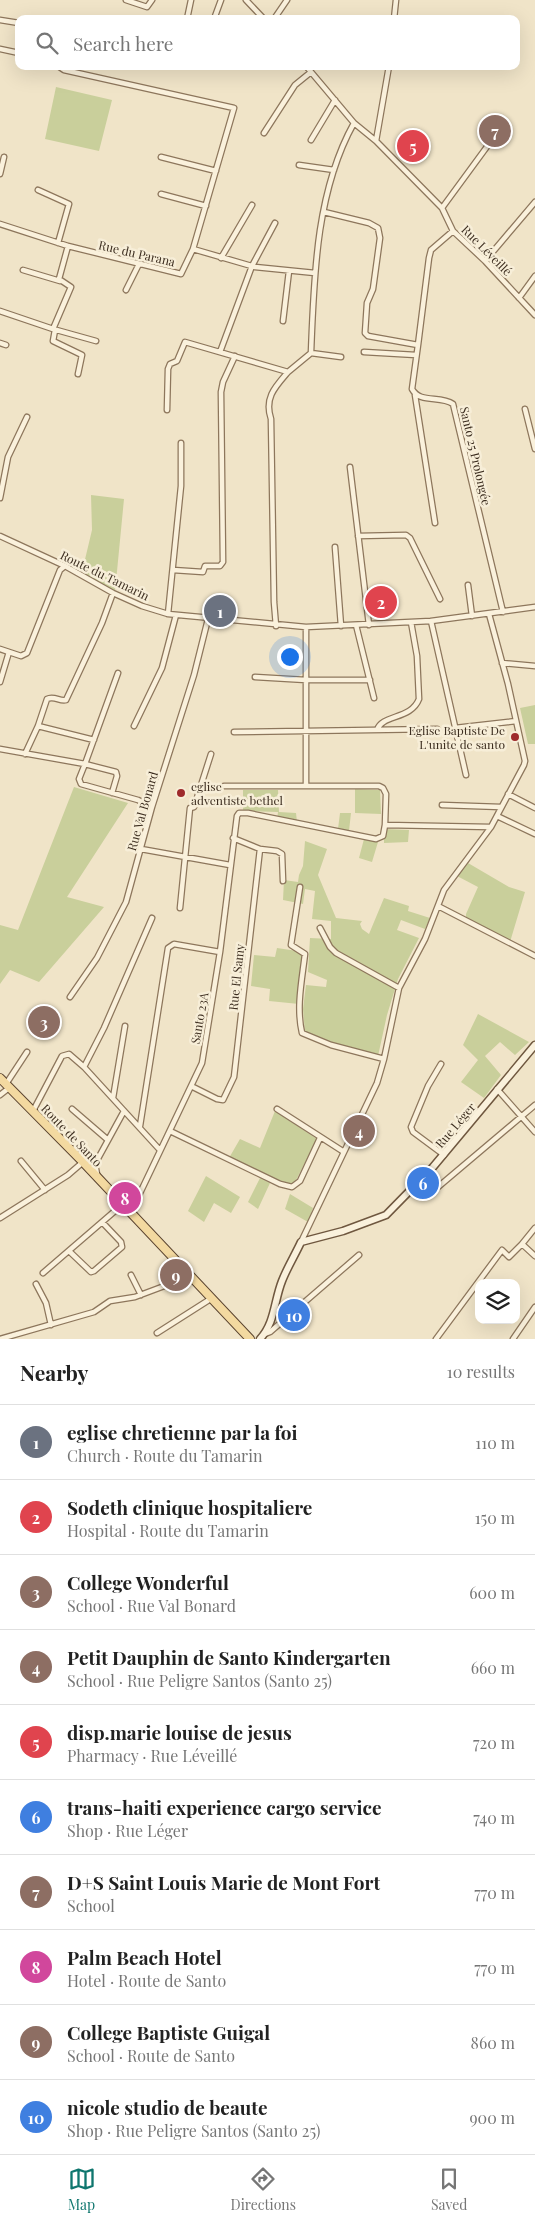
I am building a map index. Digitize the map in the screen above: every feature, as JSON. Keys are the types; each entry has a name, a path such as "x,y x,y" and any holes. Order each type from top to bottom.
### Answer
{"main road":[{"name":"Route de Santo","path":"5,1083 131,1212 250,1339"}],"street":[{"path":"126,0 147,7 152,0"},
{"path":"188,15 191,0"},
{"path":"215,15 221,0"},
{"path":"246,0 260,15"},
{"path":"277,15 287,0"},
{"path":"394,15 396,0"},
{"path":"0,20 15,22"},
{"path":"0,49 15,52"},
{"path":"64,70 234,108 193,249"},
{"path":"376,140 388,70"},
{"path":"264,133 295,85 311,72"},
{"name":"Rue Léveillé","path":"311,72 354,123 376,140 442,208 454,231 535,315"},
{"path":"311,140 335,100"},
{"path":"276,626 271,419 268,405 277,385 288,372 311,353 316,274 324,212 340,150 354,123"},
{"path":"442,208 497,133"},
{"path":"161,156 216,171"},
{"path":"0,174 4,157"},
{"path":"299,165 334,170"},
{"path":"38,190 70,204 58,242"},
{"path":"161,194 206,206"},
{"path":"485,261 535,202"},
{"path":"221,258 252,205"},
{"path":"324,212 369,223 378,228 380,232 374,289 367,303 365,333 368,336 418,345"},
{"name":"Rue du Parana","path":"0,224 68,246 181,274 193,249 252,266 316,274"},
{"path":"220,352 231,328 252,266 275,224"},
{"path":"435,523 415,395 412,389 431,250 454,231"},
{"path":"60,281 59,277 68,246"},
{"path":"126,290 139,264"},
{"path":"22,270 60,281 71,287 54,330 53,341 82,355 78,374"},
{"path":"283,321 289,271"},
{"path":"519,298 535,276"},
{"path":"0,311 54,330 96,341"},
{"path":"167,410 168,368 170,364 177,361 184,343 188,342 288,372"},
{"path":"0,343 6,345"},
{"path":"364,352 416,355"},
{"path":"311,353 341,357"},
{"path":"173,570 203,572 206,565 220,566 223,562 221,392 223,382 235,356"},
{"name":"Santo 25 Prolongée","path":"415,395 421,398 442,398 453,404 503,612"},
{"path":"525,409 535,449"},
{"path":"0,498 8,457 27,417"},
{"path":"168,614 180,486 181,443"},
{"path":"350,467 369,624"},
{"name":"Route du Tamarin","path":"0,536 65,566 112,593 142,606 168,614 276,626 306,627 431,621 535,607"},
{"path":"358,536 406,536 410,538 440,599"},
{"path":"335,547 341,626"},
{"path":"0,649 21,656 27,653 60,570 65,566"},
{"path":"468,585 472,616"},
{"path":"25,754 48,699 52,697 63,701 66,700 102,623 112,593"},
{"path":"262,1337 274,1313 282,1281 374,1091 384,1059 398,988 425,939 452,878 491,827 522,772 525,760 489,614"},
{"path":"134,726 162,668 176,615"},
{"name":"Rue Val Bonard","path":"70,997 97,958 126,902 152,807 194,675 208,619"},
{"path":"431,621 466,775"},
{"path":"377,730 382,722 408,713 417,705 419,699 417,656 411,622"},
{"path":"356,625 374,698"},
{"path":"306,627 306,785"},
{"path":"0,682 9,652"},
{"path":"502,663 535,666"},
{"path":"118,673 104,717 79,782 138,800 152,807"},
{"path":"255,677 306,680 370,680"},
{"path":"455,728 516,721"},
{"path":"38,726 94,740"},
{"path":"234,732 437,728"},
{"path":"0,749 85,764 116,772 117,776 112,793"},
{"path":"180,908 190,808 194,807 211,754"},
{"path":"224,786 375,786 383,788 386,794 385,826 491,827"},
{"path":"508,794 535,808"},
{"path":"442,805 501,807"},
{"name":"Santo 23A","path":"131,1212 159,1149 170,1131 202,1063 220,952 233,838 239,813 376,839 383,836 385,826"},
{"path":"497,816 535,834"},
{"path":"233,838 260,849 277,851 282,854 283,881"},
{"path":"141,849 230,865"},
{"name":"Rue El Samy","path":"191,1086 223,1100 234,1077 260,849"},
{"path":"300,887 291,945 305,954 300,984 302,1033 331,1045 384,1059"},
{"path":"438,906 535,956"},
{"path":"84,1067 104,1028 152,918"},
{"path":"320,928 330,947 336,953 398,988"},
{"path":"140,1126 168,948 174,944 220,952"},
{"path":"113,1098 125,1026"},
{"name":"Rue Léger","path":"301,1242 343,1231 386,1215 424,1178 535,1045"},
{"path":"0,1095 5,1083 28,1052"},
{"path":"32,1111 62,1056 69,1054 84,1067 140,1126 159,1149"},
{"path":"441,1064 428,1086 411,1127 413,1132 444,1155"},
{"path":"497,1089 535,1132"},
{"path":"424,1178 431,1186 438,1187 535,1105"},
{"path":"72,1109 108,1140"},
{"path":"277,1109 344,1152"},
{"path":"100,1180 95,1170 95,1164 124,1111"},
{"path":"170,1131 280,1184 292,1187 300,1181 320,1138"},
{"path":"21,1161 45,1190"},
{"path":"0,1218 68,1175 83,1162"},
{"path":"43,1273 123,1204"},
{"path":"69,1251 86,1269 90,1272 94,1271 122,1246 121,1242 103,1223"},
{"path":"436,1339 502,1250 509,1257 535,1228"},
{"path":"522,1244 535,1256"},
{"path":"262,1337 359,1255"},
{"path":"131,1275 141,1295"},
{"path":"0,1339 94,1312 110,1301 141,1295 191,1276"},
{"path":"36,1284 46,1303 50,1325"},
{"path":"157,1333 212,1298"},
{"path":"513,1339 535,1308"}],"green space":[{"path":"56,87 112,100 99,151 45,139"},
{"path":"91,495 124,499 115,592 82,572 92,530"},
{"path":"535,705 535,744 528,744 520,708"},
{"path":"74,787 128,803 67,897 104,907 39,982 10,970 0,984 0,925 18,930"},
{"path":"355,789 380,790 381,814 355,813"},
{"path":"243,790 278,790 279,812 296,813 297,822 277,820 278,812 243,811"},
{"path":"340,813 351,813 349,831 338,829"},
{"path":"384,829 409,830 408,842 384,843"},
{"path":"364,839 378,842 372,862 359,858"},
{"path":"305,841 327,849 318,875 336,918 362,921 360,924 362,929 369,934 384,898 409,906 408,911 430,918 425,929 401,920 397,930 419,938 398,979 387,1015 378,1056 324,1041 305,1033 303,1009 306,985 326,987 327,980 308,972 310,938 331,939 331,921 312,919 315,891 305,889 303,904 283,900 284,880 298,882 303,866"},
{"path":"468,863 509,887 525,892 510,942 466,918 478,887 457,876"},
{"path":"277,948 304,952 299,1004 269,1001 270,989 251,986 254,955 275,957"},
{"path":"478,1014 529,1042 515,1055 500,1042 485,1056 501,1075 484,1098 461,1082 478,1060 463,1045"},
{"path":"275,1111 317,1139 292,1188 229,1158 240,1139 260,1148"},
{"path":"206,1176 240,1197 231,1213 214,1203 204,1222 188,1211"},
{"path":"260,1178 270,1183 258,1209 248,1202"},
{"path":"290,1194 313,1208 308,1222 285,1209"}],"place":[{"name":"D+S Saint Louis Marie de Mont Fort","path":"495,131"},
{"name":"disp.marie louise de jesus","path":"413,146"},
{"name":"Sodeth clinique hospitaliere","path":"381,602"},
{"name":"eglise chretienne par la foi","path":"220,611"},
{"name":"Eglise Baptiste De L'unite de santo","path":"515,737"},
{"name":"eglise adventiste bethel","path":"181,793"},
{"name":"College Wonderful","path":"44,1022"},
{"name":"Petit Dauphin de Santo Kindergarten","path":"359,1131"},
{"name":"trans-haiti experience cargo service","path":"423,1183"},
{"name":"Palm Beach Hotel","path":"125,1198"},
{"name":"College Baptiste Guigal","path":"176,1275"},
{"name":"nicole studio de beaute","path":"294,1315"}]}
